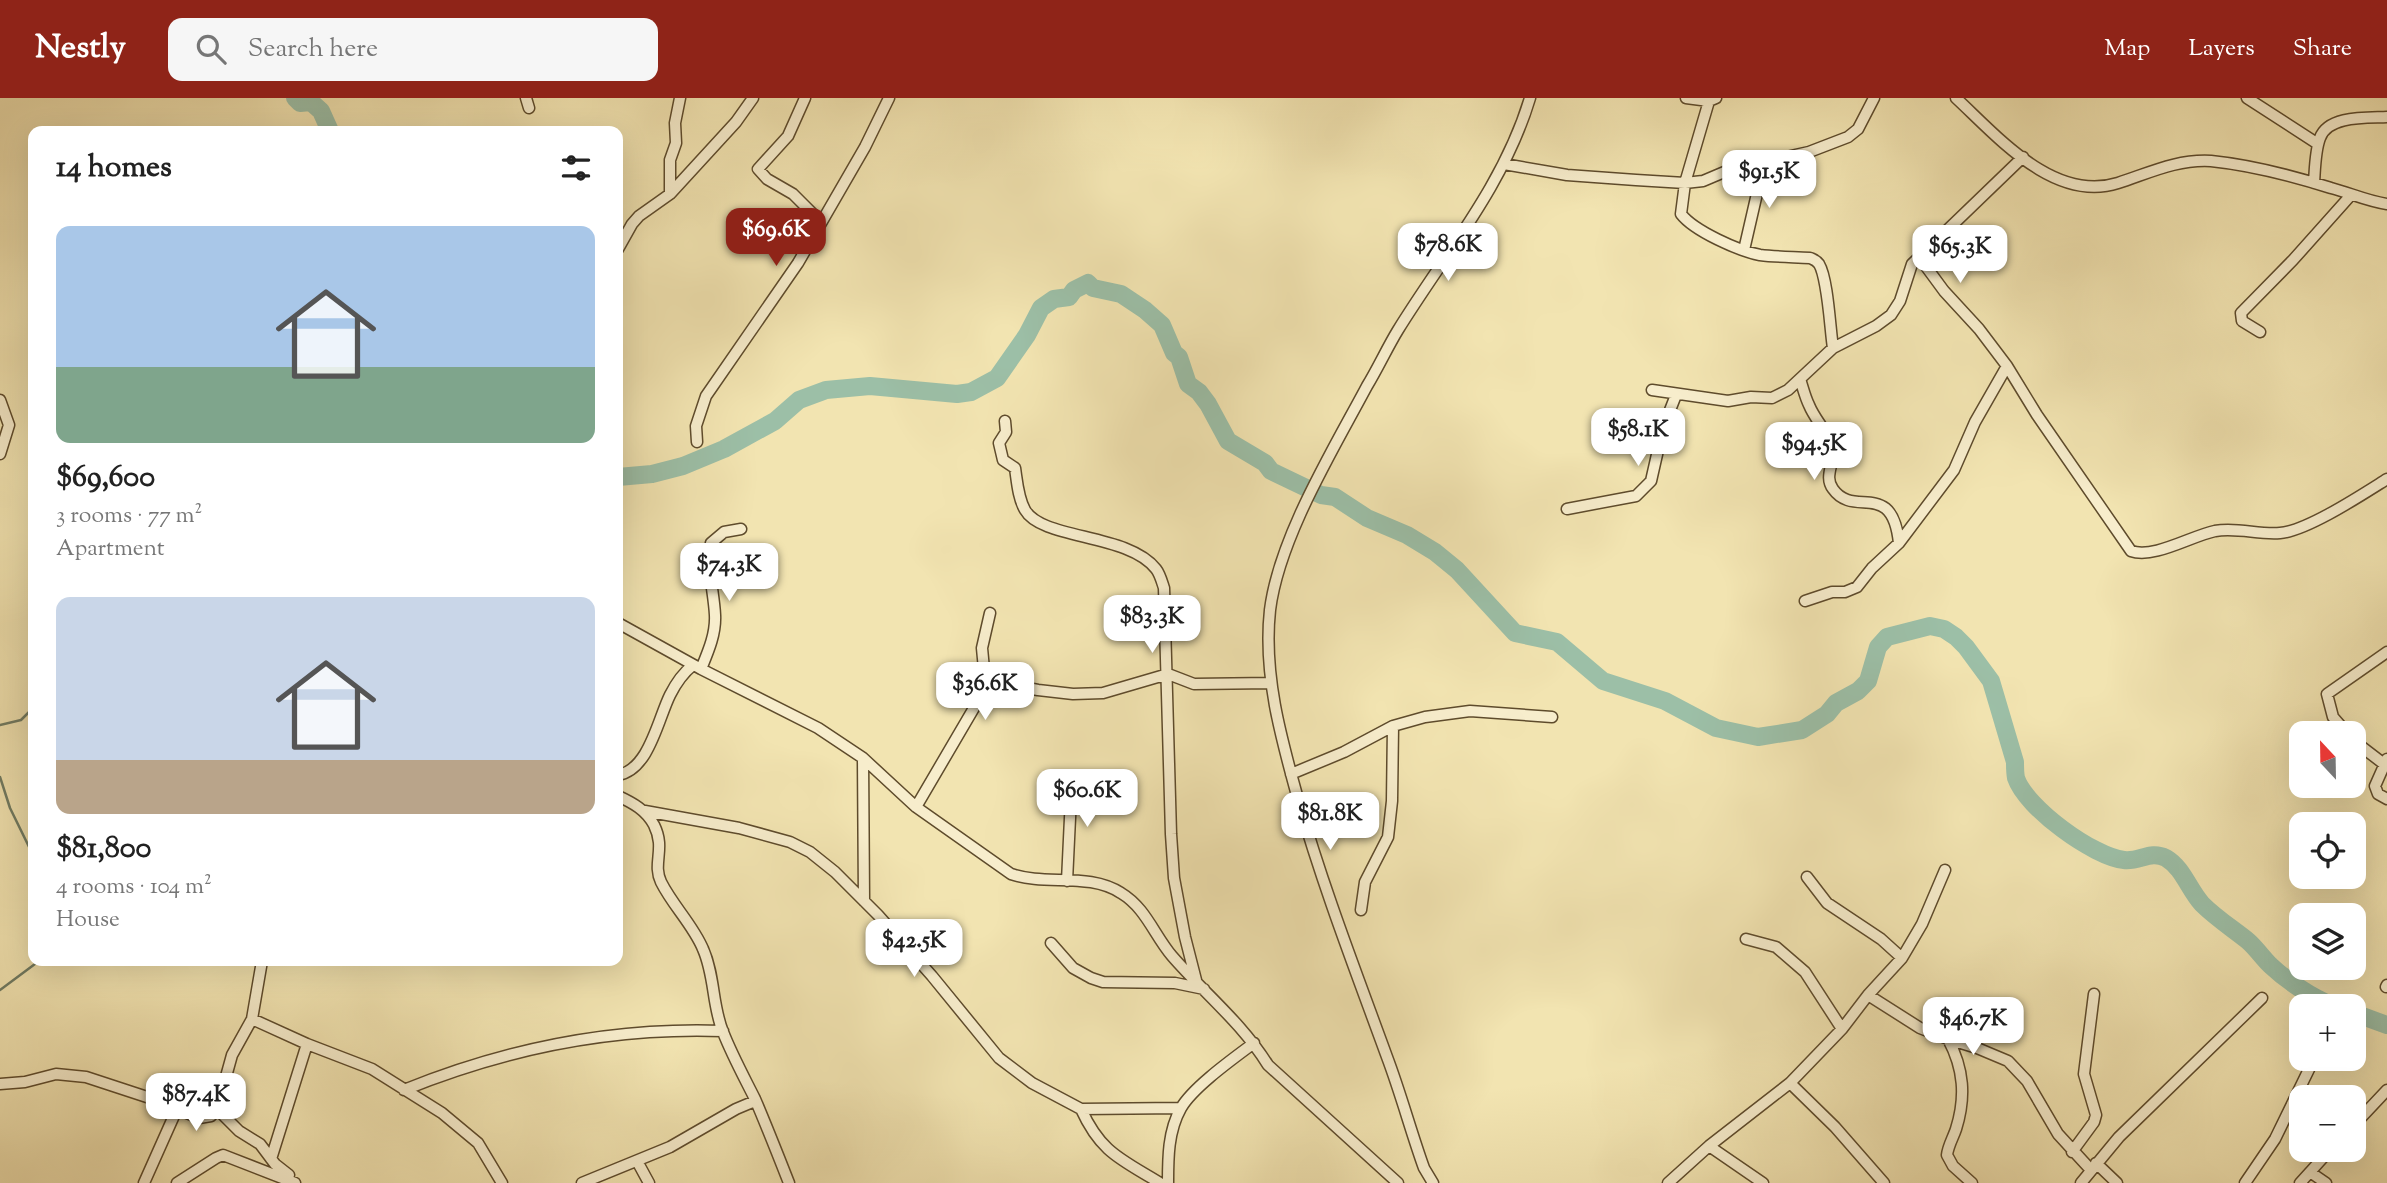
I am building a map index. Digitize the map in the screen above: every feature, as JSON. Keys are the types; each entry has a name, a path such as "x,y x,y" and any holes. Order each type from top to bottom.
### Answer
{"street":[{"path":"670,194 670,160 676,142 675,123 680,98"},
{"path":"623,241 639,216 670,194 736,122 753,98"},
{"path":"805,98 788,136 758,169 767,179 793,194 821,222"},
{"path":"697,442 696,426 706,396 780,291 865,147 889,98"},
{"path":"1433,1183 1424,1168 1388,1059 1328,897 1291,774 1271,683 1270,610 1287,548 1330,453 1398,331 1466,228 1504,164 1530,98"},
{"path":"1686,98 1712,99 1685,183 1681,214 1684,219 1726,243 1758,255 1810,258 1819,263 1833,348"},
{"path":"1504,164 1567,175 1685,183 1703,181 1729,170 1809,152 1848,137 1858,129 1874,98"},
{"path":"1956,98 2023,158 2061,180 2091,188 2100,188 2168,166 2196,161 2233,165 2314,183 2387,204"},
{"path":"2247,98 2318,144"},
{"path":"2314,183 2318,144 2322,133 2340,122 2387,117"},
{"path":"1652,390 1728,401 1751,397 1772,398 1788,390 1833,348 1876,326 1891,315 1900,301 1912,264 2023,158"},
{"path":"1744,250 1764,163"},
{"path":"2260,332 2242,321 2241,313 2351,195"},
{"path":"1919,257 1936,282 2007,366 2128,549 2136,553 2168,547 2217,531 2277,534 2292,531 2387,480"},
{"path":"1805,601 1857,587 1872,568 1899,543 1954,470 1976,422 2007,366"},
{"path":"1800,379 1808,405 1832,447 1834,457 1829,477 1833,490 1842,498 1873,503 1889,510 1897,527 1899,543"},
{"path":"1567,509 1636,496 1651,481 1663,428 1676,395"},
{"path":"0,454 9,425 1,407"},
{"path":"1005,421 1006,432 999,443 1003,460 1015,468 1025,510 1033,518 1050,527 1119,545 1148,561 1156,569 1164,589 1174,878 1196,981"},
{"path":"623,773 637,764 658,729 669,697 682,676 697,667 713,633 715,617 710,564 711,543 724,532 741,529"},
{"path":"916,807 973,713 985,680 982,648 990,613"},
{"path":"623,626 697,667 818,728 863,758 916,807 1011,874 1027,879 1098,884 1121,893 1145,914 1170,954 1254,1043 1268,1065 1398,1183"},
{"path":"2336,721 2327,694 2387,652"},
{"path":"985,680 1051,692 1093,693 1119,690 1168,674 1194,684 1271,683"},
{"path":"1291,774 1344,752 1393,726 1425,717 1470,711 1552,717"},
{"path":"1361,910 1365,882 1388,836 1392,801 1393,726"},
{"path":"2366,749 2386,762 2375,789 2387,799"},
{"path":"863,758 864,901"},
{"path":"1068,881 1072,776"},
{"path":"623,799 645,811 739,828 798,845 810,852 864,901 932,976 999,1058 1032,1083 1081,1109 1181,1108"},
{"path":"645,811 654,825 661,845 658,873 694,931 708,961 714,1001 723,1031 789,1183"},
{"path":"1668,1183 1709,1146 1790,1083 1842,1030 1868,995 1902,958 1922,924 1945,870"},
{"path":"1807,877 1827,903 1881,939 1902,958"},
{"path":"1746,939 1776,947 1805,972 1842,1030"},
{"path":"1051,943 1073,968 1102,982 1162,982 1205,989"},
{"path":"0,1084 25,1082 55,1074 86,1077 202,1119 213,1115 232,1055 252,1019 261,966"},
{"path":"2072,1152 2096,1115 2084,1074 2094,994"},
{"path":"1868,995 1920,1028 2008,1061 2027,1081 2048,1121 2072,1152 2117,1183"},
{"path":"2081,1183 2119,1137 2262,998"},
{"path":"252,1019 307,1044 362,1064 442,1113 478,1143 502,1183"},
{"path":"404,1090 475,1063 548,1046 638,1033 723,1031"},
{"path":"1948,1039 1956,1054 1964,1091 1961,1114 1947,1155 1953,1166 1972,1183"},
{"path":"1168,1183 1168,1148 1181,1108 1196,1090 1254,1043"},
{"path":"271,1159 307,1044"},
{"path":"2245,1183 2275,1139 2308,1071"},
{"path":"1790,1083 1827,1118 1884,1183"},
{"path":"2366,1112 2387,1090"},
{"path":"582,1183 670,1147 755,1101"},
{"path":"144,1183 177,1109"},
{"path":"217,1109 239,1131 260,1143 284,1172 301,1183"},
{"path":"1081,1109 1091,1131 1107,1150 1160,1183"},
{"path":"1709,1146 1763,1183"},
{"path":"177,1183 223,1155 295,1183"},
{"path":"637,1161 649,1183"},
{"path":"2300,1183 2319,1162"},
{"path":"2310,1172 2326,1183"}],"waterway":[{"path":"295,98 300,103 311,102 321,111 328,126"},
{"path":"623,477 652,474 683,466 724,449 775,421 799,400 826,390 870,386 957,394 971,392 997,378 1027,335 1041,308 1054,299 1069,297 1074,290 1088,283 1093,288 1121,294 1162,325 1174,353 1179,357 1188,384 1199,392 1208,404 1228,441 1265,463 1271,471 1321,495 1335,497 1367,518 1407,535 1435,552 1457,570 1515,633 1557,642 1603,681 1665,701 1716,728 1758,737 1802,730 1868,681 1878,647 1887,637 1930,626 1944,629 1966,647 1991,681 2015,762 2016,778 2033,803 2079,841 2111,857 2130,860 2155,855 2172,862 2202,904 2248,941 2277,971 2310,994"},
{"path":"0,725 21,720 28,713"},
{"path":"0,777 10,808 28,845"},
{"path":"0,990 32,966"},
{"path":"2366,1017 2387,1025"}]}
